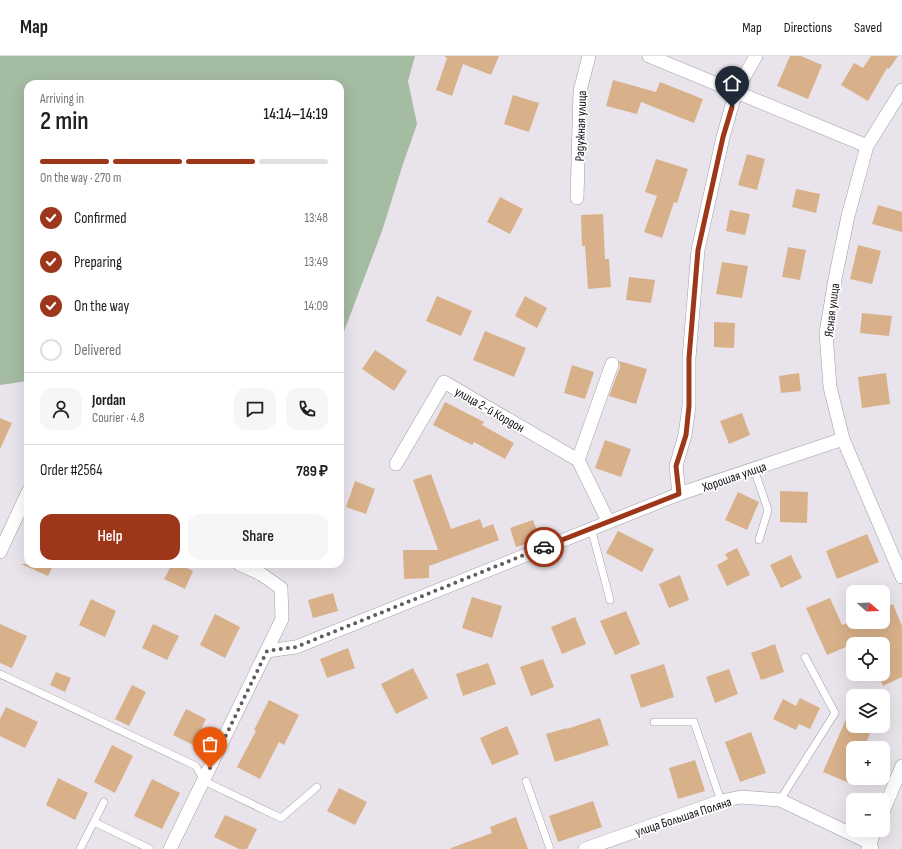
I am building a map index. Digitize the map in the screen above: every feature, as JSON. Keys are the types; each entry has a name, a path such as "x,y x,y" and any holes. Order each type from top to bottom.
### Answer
{"street":[{"name":"Радужная улица","path":"577,198 580,91 589,56"},
{"path":"649,56 867,146"},
{"path":"679,494 676,466 686,435 689,406 689,358 698,250 723,137 736,91 756,56"},
{"name":"Ясная улица","path":"902,90 867,146 848,216 826,333 830,387 843,439 902,577"},
{"path":"608,521 578,460 612,364"},
{"name":"улица 2-й Кордон","path":"396,464 444,382 578,460"},
{"name":"Хорошая улица","path":"267,651 296,647 608,521 679,494 843,439"},
{"path":"0,552 24,501"},
{"path":"170,849 282,618 281,588 261,574 248,568"},
{"path":"890,795 902,766"},
{"name":"улица Большая Поляна","path":"585,849 720,801 741,797 780,800 870,847"},
{"path":"870,847 873,837"}],"lane":[{"path":"754,469 768,510 759,540"},
{"path":"591,528 610,600"},
{"path":"780,800 835,713 805,657"},
{"path":"0,674 196,766 204,781 281,818 317,788"},
{"path":"654,722 694,722 720,801"},
{"path":"526,781 550,849"},
{"path":"80,849 104,802"},
{"path":"94,822 150,849"}],"green space":[{"path":"0,56 415,56 408,81 417,124 382,231 344,331 344,80 24,80 24,382 0,385"}],"building":[{"path":"444,56 499,56 491,75 463,64 452,96 436,90 447,58"},
{"path":"790,56 801,56 822,65 808,99 777,86"},
{"path":"871,56 898,56 889,69 887,68 868,101 841,85 854,63 863,68"},
{"path":"613,80 656,92 660,82 703,99 694,123 641,102 637,114 606,106"},
{"path":"513,95 539,103 529,132 504,124"},
{"path":"747,154 765,159 757,190 738,185"},
{"path":"656,159 688,169 677,203 674,202 662,238 644,232 657,196 645,192"},
{"path":"796,189 820,194 816,213 792,207"},
{"path":"500,197 523,209 510,234 487,222"},
{"path":"878,205 902,212 902,232 872,224"},
{"path":"730,210 750,214 745,235 726,231"},
{"path":"603,214 605,259 609,259 611,287 588,289 585,246 582,246 581,215"},
{"path":"858,245 881,251 872,284 850,279"},
{"path":"788,247 806,250 800,280 782,277"},
{"path":"722,262 748,266 742,298 716,294"},
{"path":"629,277 655,280 651,303 626,300"},
{"path":"437,296 472,311 461,336 426,321"},
{"path":"525,296 547,308 537,328 515,316"},
{"path":"862,313 892,316 889,336 860,333"},
{"path":"714,322 735,323 734,348 714,347"},
{"path":"485,331 526,348 514,377 473,360"},
{"path":"375,350 407,371 394,391 362,369"},
{"path":"619,361 647,369 636,404 609,396 620,367"},
{"path":"572,365 594,372 585,399 564,393"},
{"path":"799,373 801,391 781,393 779,376"},
{"path":"886,373 890,404 862,408 858,377"},
{"path":"445,402 484,422 482,425 514,443 505,459 474,442 472,445 433,425"},
{"path":"742,413 750,435 729,444 720,421"},
{"path":"0,418 12,423 0,449"},
{"path":"605,440 631,449 621,477 595,468"},
{"path":"431,474 451,529 480,519 483,528 493,524 499,540 429,566 429,578 404,579 403,550 438,550 413,480"},
{"path":"355,481 375,489 366,514 346,507"},
{"path":"780,491 808,492 807,523 780,522"},
{"path":"738,492 759,502 747,530 725,520"},
{"path":"533,520 540,539 516,547 510,528"},
{"path":"618,531 654,549 642,572 606,553"},
{"path":"867,534 879,562 837,579 826,551"},
{"path":"737,548 750,575 727,586 717,565 728,559 725,554"},
{"path":"791,555 802,578 781,588 770,565"},
{"path":"30,568 52,568 48,576"},
{"path":"170,568 187,568 193,571 185,589 164,579"},
{"path":"680,575 689,600 669,608 659,584"},
{"path":"333,593 338,611 313,618 308,600"},
{"path":"472,597 502,606 492,638 462,628"},
{"path":"830,598 842,625 846,624 846,629 890,629 890,606 893,604 902,626 902,677 883,686 881,681 890,681 890,637 846,637 846,647 827,655 806,608"},
{"path":"91,599 116,611 105,637 79,625"},
{"path":"626,611 640,644 615,655 600,621"},
{"path":"215,614 240,627 225,658 200,645"},
{"path":"575,617 586,644 562,654 551,627"},
{"path":"0,624 27,636 12,668 0,663"},
{"path":"153,624 179,636 167,660 142,648"},
{"path":"775,644 784,672 761,680 751,653"},
{"path":"348,648 355,668 327,678 320,659"},
{"path":"543,659 554,687 531,696 520,667"},
{"path":"488,663 496,684 463,696 456,674"},
{"path":"664,664 674,697 641,708 630,675"},
{"path":"413,668 428,698 396,714 381,684"},
{"path":"729,669 738,694 715,703 706,677"},
{"path":"56,672 71,678 65,692 50,685"},
{"path":"132,685 146,692 129,726 115,719"},
{"path":"800,698 820,708 810,729 799,724 796,730 773,719 783,699 796,706"},
{"path":"269,700 299,715 284,745 279,742 260,779 237,767 256,731 254,730"},
{"path":"6,707 38,722 25,748 0,736 0,719"},
{"path":"186,709 206,719 193,745 173,735"},
{"path":"600,718 609,745 555,762 546,734"},
{"path":"846,719 846,733 870,733 867,741 846,741 846,782 823,772"},
{"path":"507,726 519,754 492,765 480,738"},
{"path":"751,732 766,773 740,782 725,742"},
{"path":"112,745 133,756 115,793 94,782"},
{"path":"695,760 705,791 678,799 669,768"},
{"path":"58,778 88,793 75,820 46,805"},
{"path":"152,779 180,793 162,829 134,816"},
{"path":"339,788 367,802 355,825 327,811"},
{"path":"593,801 602,827 558,842 549,816"},
{"path":"225,815 257,829 247,849 239,849 214,837"},
{"path":"516,817 528,849 451,849 492,833 490,827"}],"way so far":[{"path":"210,768 267,651 296,647 544,547"}],"route":[{"path":"544,547 679,494 676,466 686,435 689,406 689,358 698,250 723,137 732,107"}]}
